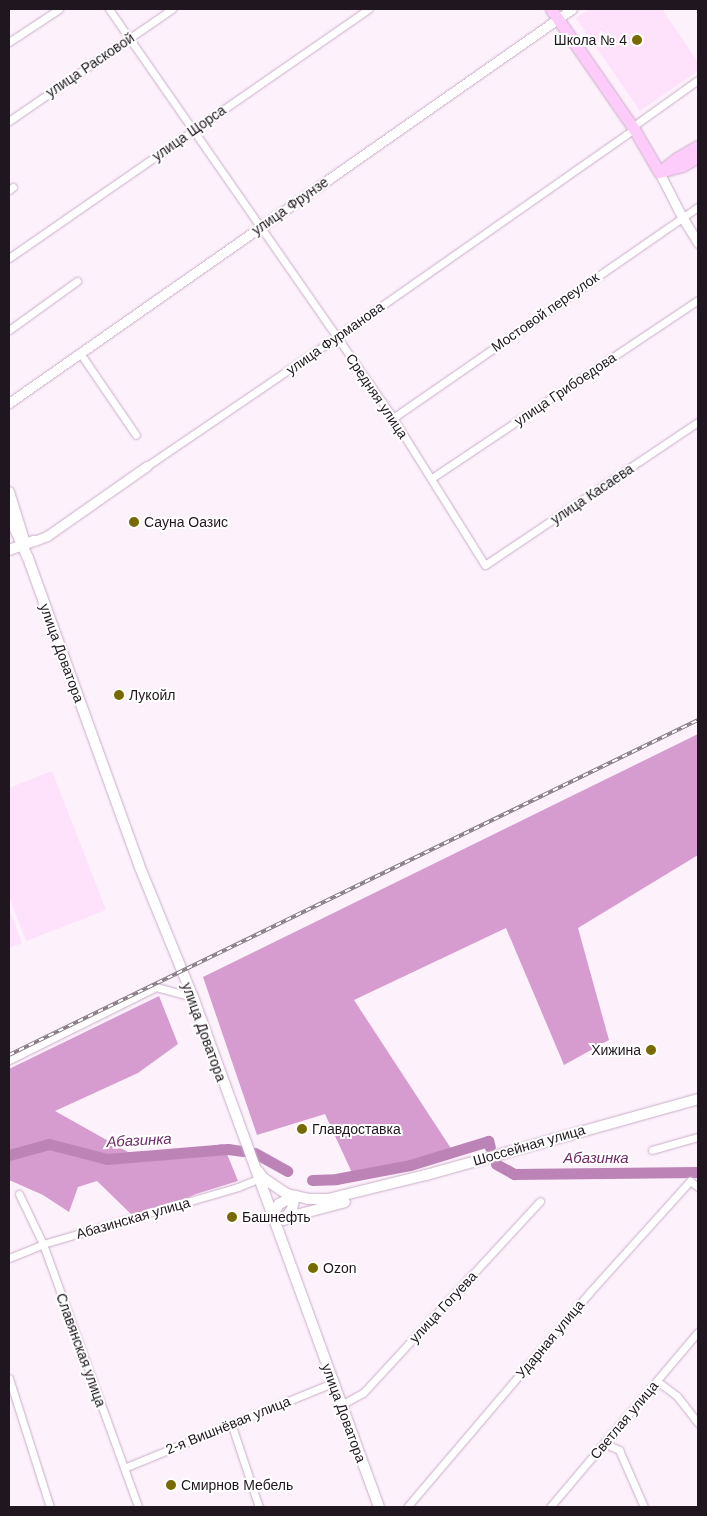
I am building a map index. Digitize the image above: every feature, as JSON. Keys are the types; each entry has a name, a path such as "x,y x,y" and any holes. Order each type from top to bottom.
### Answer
{"main road":[{"path":"554,14 633,128 659,172"},
{"path":"659,172 677,158 698,146"},
{"path":"659,172 682,166 698,157"},
{"name":"улица Доватора","path":"9,492 28,558 110,787 193,998 332,1383 379,1507"},
{"name":"улица Доватора","path":"9,516 25,543"},
{"path":"9,545 25,543"},
{"path":"9,550 25,543"},
{"name":"Шоссейная улица","path":"294,1196 321,1200 361,1192 698,1100"},
{"path":"253,1162 270,1179 294,1196"},
{"name":"Шоссейная улица","path":"285,1218 344,1202 361,1192"},
{"path":"272,1217 279,1204 294,1196"},
{"path":"280,1237 280,1225 292,1209 294,1196"}],"street":[{"path":"9,42 60,9"},
{"name":"Средняя улица","path":"109,9 259,228 393,418 485,565"},
{"name":"улица Расковой","path":"9,121 172,9"},
{"name":"улица Щорса","path":"9,258 368,9"},
{"name":"улица Фрунзе","path":"9,403 259,228 554,14 572,9"},
{"name":"улица Фурманова","path":"25,543 47,536 337,337 698,80"},
{"path":"659,172 682,217 698,243"},
{"name":"Мостовой переулок","path":"393,418 698,207"},
{"path":"9,330 78,281"},
{"name":"улица Грибоедова","path":"432,478 698,300"},
{"path":"80,352 136,436"},
{"name":"улица Касаева","path":"485,565 698,422"},
{"path":"9,1060 156,987 193,998"},
{"path":"652,1150 698,1137"},
{"name":"Абазинская улица","path":"9,1258 42,1244 238,1187 258,1179"},
{"name":"Ударная улица","path":"407,1507 589,1293 677,1195 690,1181 698,1187"},
{"name":"Славянская улица","path":"20,1194 42,1244 138,1507"},
{"name":"улица Гогуева","path":"341,1405 363,1393 540,1201"},
{"name":"Светлая улица","path":"550,1507 698,1332"},
{"path":"9,1378 50,1507"},
{"path":"656,1381 677,1396 698,1424"},
{"name":"2-я Вишнёвая улица","path":"124,1468 332,1383"},
{"path":"231,1423 259,1507"},
{"path":"604,1443 619,1450 644,1507"}],"shaded area":[{"name":"Школа № 4","path":"589,9 662,9 698,62 698,71 640,111 576,18"},
{"path":"698,734 698,855 578,928 609,1040 564,1065 506,928 354,1000 452,1150 353,1175 325,1114 257,1135 203,977"},
{"path":"52,771 106,910 26,941 9,896 9,788"},
{"path":"9,909 22,943 9,948"},
{"path":"159,996 178,1044 138,1073 55,1111 128,1152 186,1150 223,1144 238,1181 196,1194 163,1209 132,1215 97,1181 78,1187 69,1212 43,1195 9,1180 9,1069"}],"waterway":[{"name":"Абазинка","path":"312,1180 336,1179 410,1165 488,1141 490,1147"},
{"name":"Абазинка","path":"9,1155 49,1144 107,1159 228,1149 243,1151"},
{"name":"Абазинка","path":"255,1153 287,1171"},
{"name":"Абазинка","path":"496,1164 514,1174 698,1172"}],"railway":[{"path":"9,1055 698,720"}],"place":[{"name":"Школа № 4","path":"637,40"},
{"name":"Сауна Оазис","path":"134,522"},
{"name":"Лукойл","path":"119,695"},
{"name":"Хижина","path":"651,1050"},
{"name":"Главдоставка","path":"302,1129"},
{"name":"Башнефть","path":"232,1217"},
{"name":"Ozon","path":"313,1268"},
{"name":"Смирнов Мебель","path":"171,1485"}]}
